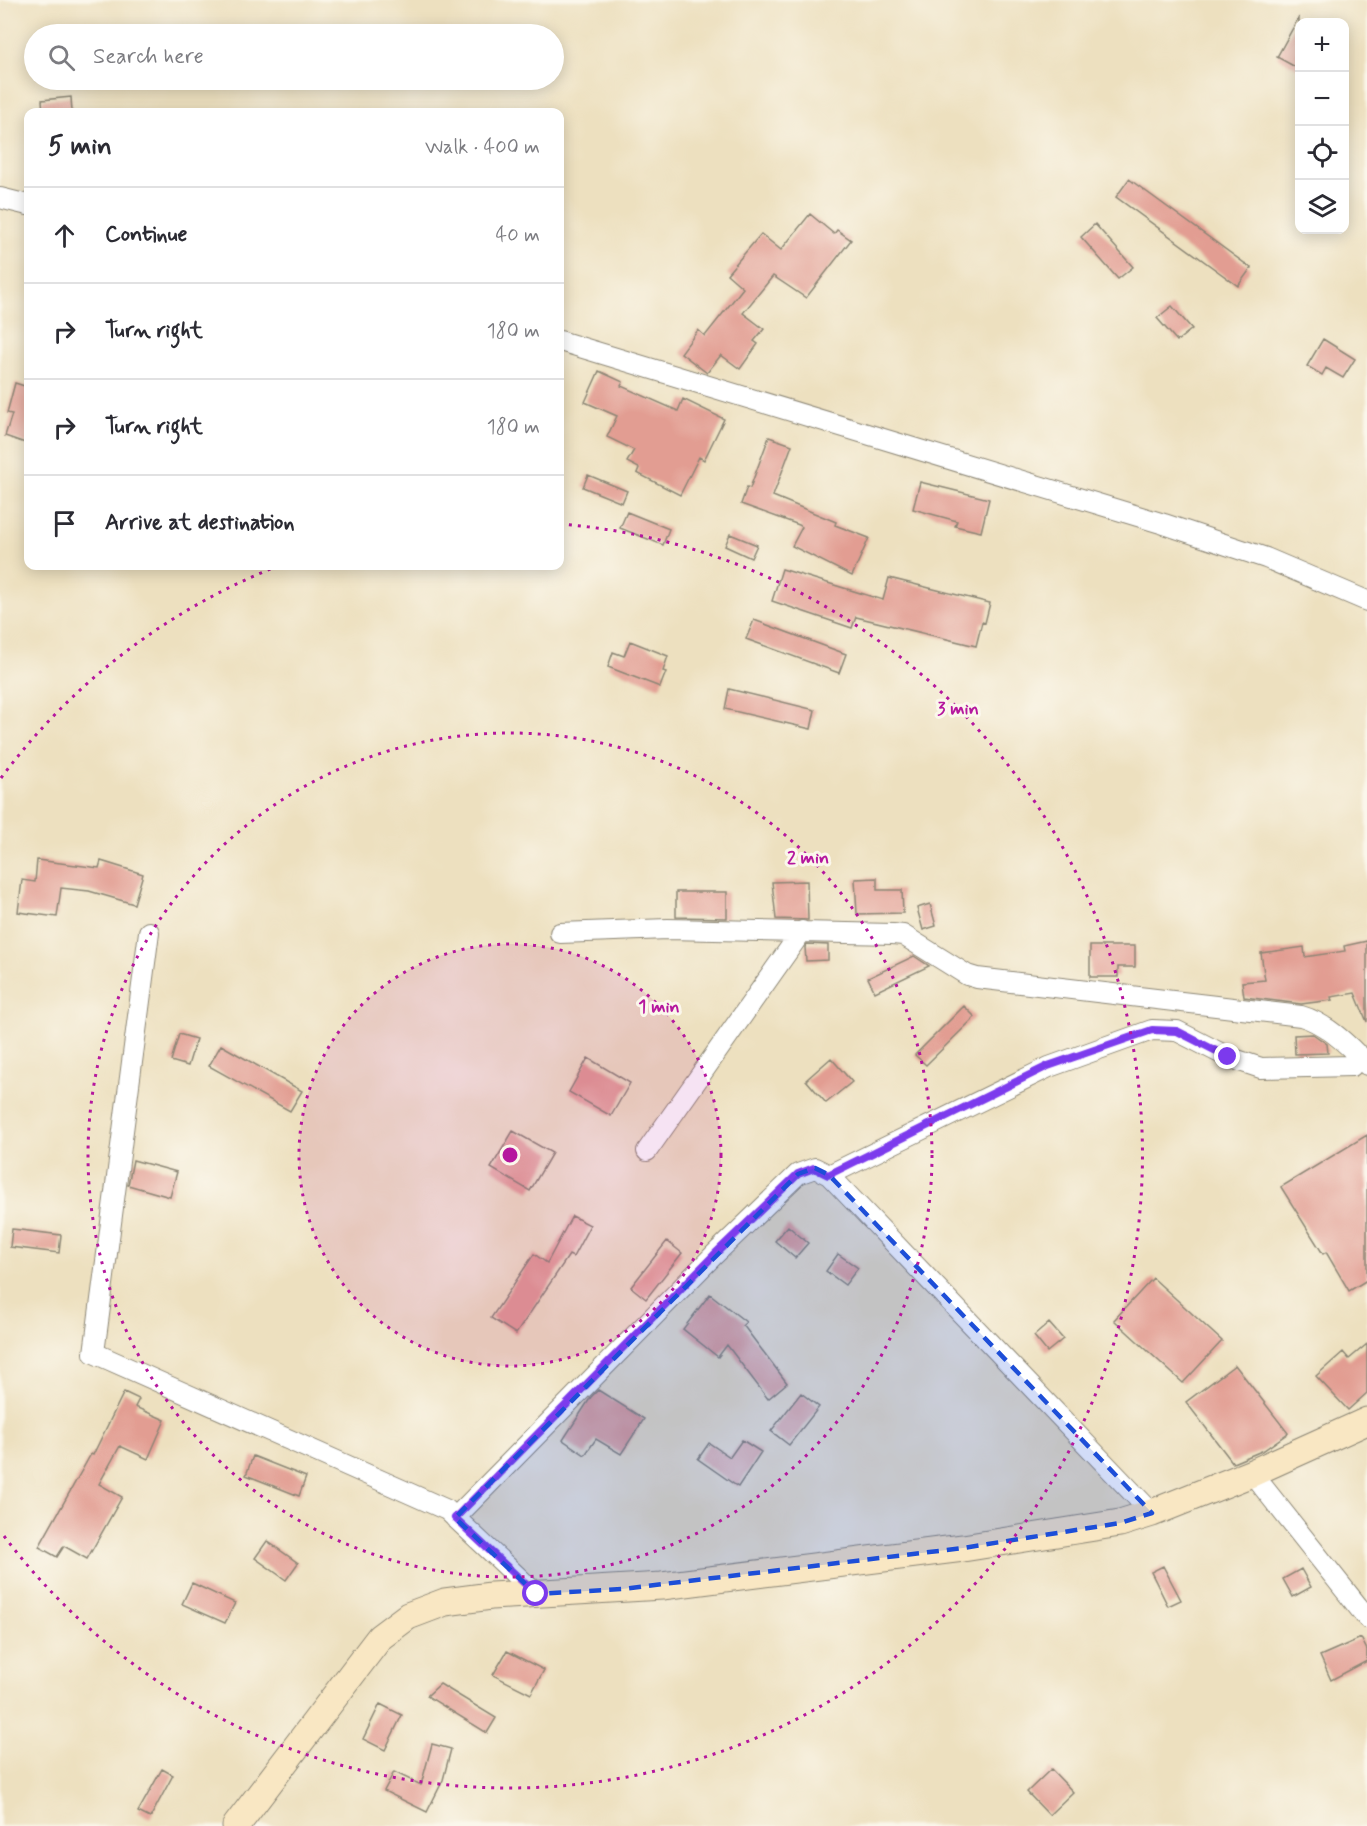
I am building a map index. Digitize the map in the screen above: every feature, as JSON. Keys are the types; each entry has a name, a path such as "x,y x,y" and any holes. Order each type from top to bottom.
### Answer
{"street":[{"path":"0,198 24,204"},
{"path":"564,342 1164,524 1266,558 1367,601"},
{"path":"560,933 668,929 903,935 967,975 977,978 1302,1016 1323,1026 1363,1060 1352,1066 1261,1068 1228,1057 1177,1031 1152,1030 1048,1066 828,1175"},
{"path":"647,1151 802,931"},
{"path":"148,932 94,1353 447,1510 536,1594"},
{"path":"455,1518 714,1255 798,1174 814,1168 828,1175 1152,1514"},
{"path":"236,1826 380,1638 408,1616 445,1602 490,1596 662,1586 963,1548 1120,1523 1152,1514 1252,1473 1367,1421"},
{"path":"1252,1473 1367,1618"}],"highlighted area":[{"path":"815,1168 829,1175 1152,1513 1120,1523 963,1548 622,1589 536,1594 455,1518 798,1174"}],"building":[{"path":"1295,24 1295,67 1277,57"},
{"path":"71,97 72,108 43,108 42,100"},
{"path":"1129,179 1251,268 1238,286 1116,197"},
{"path":"810,214 834,234 837,230 851,240 806,298 773,276 743,313 764,329 754,341 758,344 740,369 721,355 707,373 681,353 698,330 705,336 743,288 727,274 761,234 781,250"},
{"path":"1095,224 1133,267 1118,279 1081,237"},
{"path":"1172,306 1192,329 1177,341 1157,318"},
{"path":"1323,339 1355,359 1343,378 1326,368 1322,375 1307,366"},
{"path":"599,371 623,382 621,386 678,411 683,399 724,419 704,460 699,457 680,495 637,473 639,468 627,462 634,450 607,437 617,416 585,402"},
{"path":"15,383 24,386 24,443 5,436 12,414 7,413"},
{"path":"769,437 792,445 773,496 869,538 852,576 792,546 802,527 799,525 741,504 747,487 750,488"},
{"path":"588,475 627,491 622,503 583,487"},
{"path":"920,482 989,499 981,532 955,526 957,521 913,509"},
{"path":"627,512 669,529 663,545 620,528"},
{"path":"730,534 757,545 751,558 725,546"},
{"path":"782,569 883,600 889,578 990,603 976,646 856,617 852,628 772,601"},
{"path":"754,620 846,654 839,673 746,639"},
{"path":"630,641 668,656 663,671 666,672 660,687 608,667 613,652 624,656"},
{"path":"729,689 815,710 811,729 725,709"},
{"path":"37,860 99,868 101,861 143,874 134,904 89,891 61,888 57,917 18,912 22,880 35,882"},
{"path":"877,878 877,890 902,890 903,913 857,914 855,879"},
{"path":"807,881 808,920 776,919 772,882"},
{"path":"676,892 727,892 727,918 676,917"},
{"path":"930,904 936,926 923,930 917,908"},
{"path":"1367,941 1367,1022 1355,993 1331,997 1332,1000 1301,1004 1244,997 1242,982 1265,980 1261,953 1304,947 1305,957 1345,951 1344,946"},
{"path":"807,944 828,945 828,960 806,961 805,947"},
{"path":"1090,946 1135,946 1135,967 1118,967 1118,977 1090,977"},
{"path":"914,956 929,966 875,992 868,978"},
{"path":"964,1006 975,1017 926,1065 915,1055"},
{"path":"179,1034 196,1039 188,1066 171,1061"},
{"path":"1313,1034 1327,1044 1328,1053 1295,1054 1294,1035"},
{"path":"221,1045 302,1091 290,1111 209,1066"},
{"path":"588,1058 630,1083 611,1116 569,1092"},
{"path":"831,1058 852,1082 826,1103 806,1080"},
{"path":"513,1131 552,1153 530,1191 491,1168"},
{"path":"1367,1135 1367,1280 1349,1291 1326,1252 1323,1254 1281,1187"},
{"path":"133,1160 177,1172 170,1197 128,1185"},
{"path":"572,1216 590,1225 573,1257 569,1255 516,1334 491,1318 534,1254 547,1263"},
{"path":"788,1226 808,1243 795,1258 775,1241"},
{"path":"12,1229 61,1235 59,1253 10,1247"},
{"path":"667,1241 682,1253 646,1299 631,1287"},
{"path":"838,1254 858,1268 845,1285 826,1271"},
{"path":"1153,1278 1222,1341 1183,1383 1114,1320"},
{"path":"710,1294 746,1322 743,1325 787,1383 768,1399 727,1345 718,1357 683,1329"},
{"path":"1049,1323 1063,1339 1047,1352 1034,1336"},
{"path":"1367,1344 1367,1393 1348,1410 1316,1376 1343,1352 1349,1359"},
{"path":"1235,1365 1288,1433 1264,1450 1233,1463 1186,1402"},
{"path":"598,1390 644,1419 621,1454 596,1439 585,1455 563,1440"},
{"path":"124,1392 139,1399 135,1407 165,1420 148,1459 120,1446 99,1484 122,1497 87,1559 64,1546 57,1557 39,1547 91,1454 93,1455"},
{"path":"801,1393 819,1407 789,1445 771,1431"},
{"path":"742,1440 761,1452 738,1487 698,1459 709,1443 730,1457"},
{"path":"253,1456 306,1477 299,1496 246,1475"},
{"path":"267,1541 298,1563 286,1580 255,1558"},
{"path":"1163,1566 1181,1600 1168,1606 1151,1572"},
{"path":"1301,1569 1311,1587 1293,1597 1283,1579"},
{"path":"192,1583 235,1603 225,1623 182,1604"},
{"path":"1361,1638 1367,1650 1367,1661 1331,1680 1320,1656"},
{"path":"507,1651 544,1670 531,1694 493,1675"},
{"path":"440,1684 496,1718 487,1733 427,1696"},
{"path":"380,1704 402,1715 385,1750 363,1739"},
{"path":"432,1744 451,1749 443,1780 427,1812 384,1791 394,1772 421,1785"},
{"path":"162,1769 173,1775 150,1818 138,1812"},
{"path":"1051,1769 1073,1792 1049,1815 1027,1792"}],"route":[{"path":"536,1594 455,1518 714,1255 798,1174 814,1168 828,1175 1048,1066 1152,1030 1177,1031 1228,1057"}]}
